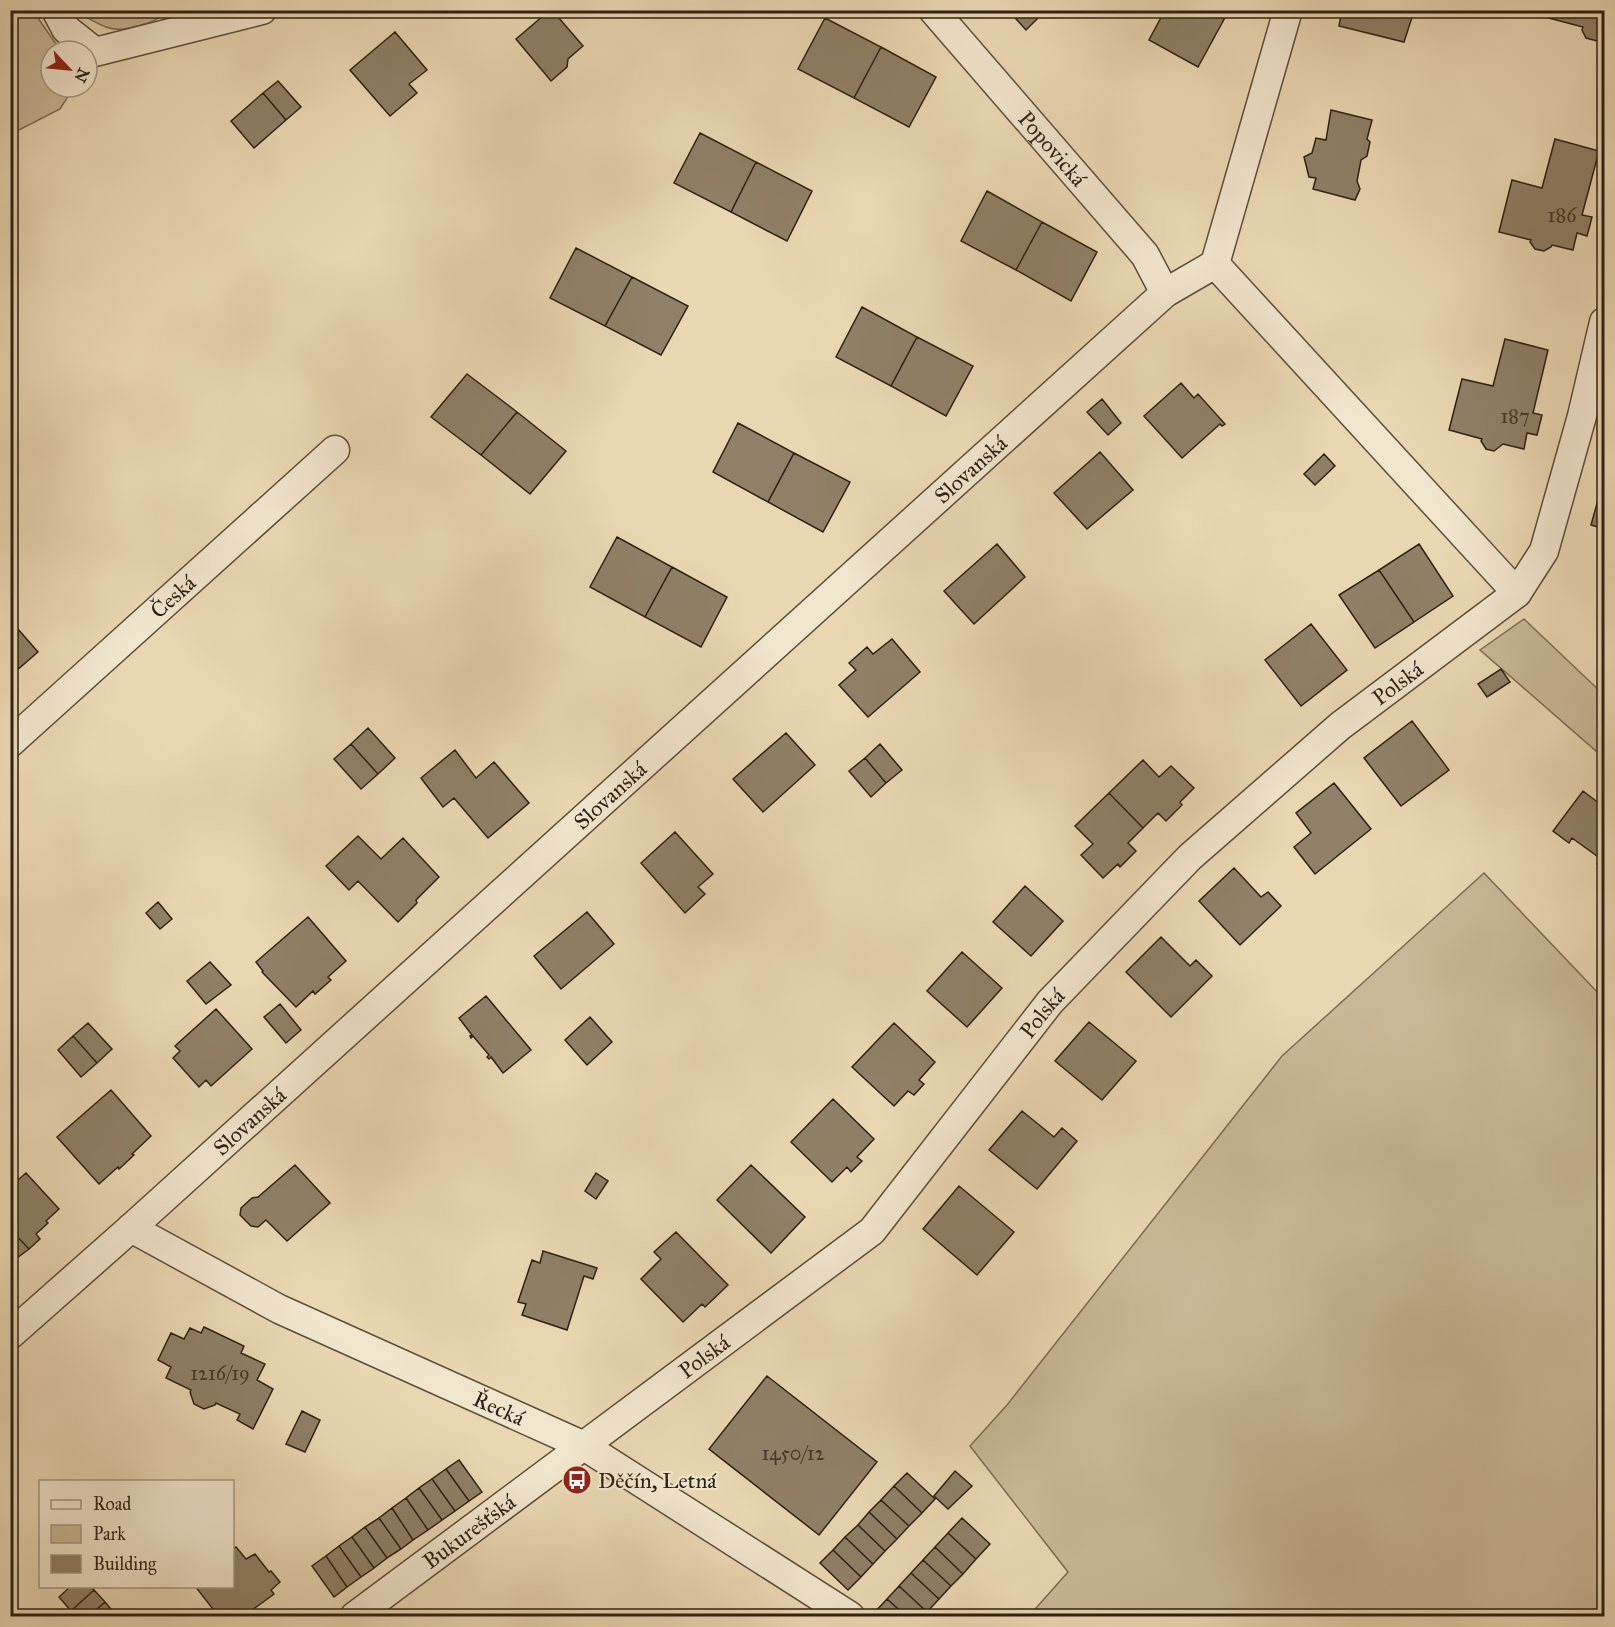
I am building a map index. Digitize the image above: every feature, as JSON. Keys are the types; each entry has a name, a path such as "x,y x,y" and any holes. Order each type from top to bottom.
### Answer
{"street":[{"path":"56,10 66,29 95,52 262,10"},
{"name":"Popovická","path":"933,10 1145,255 1165,293"},
{"path":"1288,10 1215,264 1517,593"},
{"name":"Slovanská","path":"10,1335 1165,293 1215,264"},
{"name":"Polská","path":"584,1446 872,1231 1050,1002 1190,857 1341,726 1517,593 1544,551 1582,416 1605,322"},
{"name":"Česká","path":"10,743 335,450"},
{"name":"Řecká","path":"131,1228 279,1309 584,1446 850,1617"},
{"name":"Bukurešťská","path":"355,1617 584,1446"}],"green space":[{"path":"11,10 33,11 53,39 39,39 39,99 66,99 60,109 11,134"},
{"path":"170,10 148,23 121,29 106,27 75,11"},
{"path":"1524,619 1604,695 1604,758 1480,650"},
{"path":"1484,873 1601,996 1604,994 1604,1616 1029,1616 1068,1572 970,1446 1007,1405 1282,1056"}],"building":[{"path":"550,10 583,46 568,59 567,67 551,81 516,39"},
{"path":"1008,10 1046,10 1026,30"},
{"path":"1165,10 1224,10 1228,12 1198,67 1149,40"},
{"path":"1342,10 1398,10 1398,12 1413,14 1404,42 1339,26"},
{"path":"1538,10 1604,10 1604,36 1597,41 1586,38 1583,27 1537,15"},
{"path":"825,18 881,47 854,98 798,69"},
{"path":"395,32 427,70 409,84 417,93 390,116 350,70"},
{"path":"881,47 936,77 909,127 854,98"},
{"path":"278,81 301,107 286,120 263,93"},
{"path":"263,93 286,120 254,148 231,121"},
{"path":"1331,110 1372,120 1367,139 1370,142 1367,156 1361,160 1357,181 1360,189 1355,200 1313,189 1316,178 1309,177 1304,157 1312,153 1316,138 1326,140"},
{"path":"700,133 756,162 731,212 674,183"},
{"path":"1555,139 1599,151 1582,215 1592,217 1587,236 1577,233 1573,250 1552,245 1544,251 1535,249 1531,240 1499,232 1512,180 1542,188"},
{"path":"756,162 812,191 787,241 731,212"},
{"path":"987,191 1042,222 1016,270 961,241"},
{"path":"1042,222 1097,252 1071,301 1016,270"},
{"path":"576,248 632,277 605,326 550,298"},
{"path":"632,277 688,306 661,355 605,326"},
{"path":"862,307 917,337 891,386 836,357"},
{"path":"917,337 973,366 946,416 891,386"},
{"path":"1505,339 1548,350 1533,413 1542,415 1537,435 1527,433 1524,449 1503,444 1494,451 1486,449 1482,439 1449,430 1462,379 1493,386"},
{"path":"467,374 517,412 481,455 431,417"},
{"path":"1181,383 1194,398 1198,394 1225,424 1222,426 1220,424 1182,458 1144,416"},
{"path":"1102,399 1121,423 1108,435 1087,412"},
{"path":"517,412 566,451 530,494 481,455"},
{"path":"738,423 794,453 768,502 713,472"},
{"path":"1100,452 1133,490 1087,529 1054,493"},
{"path":"794,453 850,482 823,532 768,502"},
{"path":"1324,454 1335,466 1315,485 1304,474"},
{"path":"1604,478 1604,529 1591,525"},
{"path":"617,537 672,567 645,617 590,587"},
{"path":"997,544 1025,577 974,624 944,591"},
{"path":"1419,544 1453,596 1414,622 1379,570"},
{"path":"672,567 727,597 701,647 645,617"},
{"path":"1379,570 1414,622 1375,648 1339,595"},
{"path":"10,620 38,652 10,676"},
{"path":"1311,624 1347,670 1301,706 1265,660"},
{"path":"892,639 920,672 868,717 839,685 856,670 849,663 867,647 873,654"},
{"path":"1501,669 1510,682 1487,697 1478,684"},
{"path":"1412,721 1449,770 1401,806 1364,758"},
{"path":"368,728 395,758 378,774 351,744"},
{"path":"786,733 815,765 763,812 733,779"},
{"path":"351,744 378,774 361,789 334,759"},
{"path":"880,744 902,770 886,783 865,758"},
{"path":"455,750 476,778 494,762 529,803 488,838 454,798 443,807 421,778"},
{"path":"865,758 886,783 871,797 849,771"},
{"path":"1143,760 1159,777 1171,766 1194,788 1180,802 1182,805 1166,821 1158,813 1143,828 1109,793"},
{"path":"1334,783 1371,829 1315,874 1294,847 1311,833 1296,813"},
{"path":"1583,791 1604,807 1604,869 1597,864 1601,859 1572,838 1569,843 1553,831"},
{"path":"1109,793 1143,828 1128,843 1136,851 1120,867 1118,864 1103,878 1081,855 1093,844 1075,826"},
{"path":"675,832 713,874 698,887 705,894 685,913 641,863"},
{"path":"358,836 381,859 403,838 439,877 398,922 358,881 349,890 326,866"},
{"path":"1234,868 1261,897 1268,892 1281,906 1240,945 1199,901"},
{"path":"1025,886 1063,921 1031,956 993,922"},
{"path":"158,902 172,919 160,929 146,913"},
{"path":"587,912 614,944 561,989 534,956"},
{"path":"308,917 346,961 328,977 331,980 315,994 313,991 296,1007 262,972 256,962"},
{"path":"1161,937 1190,966 1196,960 1212,976 1171,1017 1126,972"},
{"path":"962,952 1002,988 967,1027 927,991"},
{"path":"210,962 231,985 206,1004 187,981"},
{"path":"486,996 531,1050 503,1073 491,1057 489,1059 487,1057 489,1055 473,1036 471,1038 472,1035 459,1018"},
{"path":"280,1004 301,1030 286,1043 264,1017"},
{"path":"216,1009 252,1049 211,1086 206,1080 199,1087 173,1058 180,1051 175,1046"},
{"path":"590,1017 612,1042 587,1065 565,1040"},
{"path":"1089,1022 1136,1061 1102,1100 1055,1061"},
{"path":"88,1023 112,1049 97,1063 73,1036"},
{"path":"894,1023 935,1062 919,1080 924,1084 914,1095 908,1091 894,1106 852,1067"},
{"path":"73,1036 97,1063 81,1077 58,1050"},
{"path":"111,1090 151,1136 119,1169 118,1167 99,1184 57,1137"},
{"path":"833,1099 874,1139 857,1157 862,1161 851,1172 847,1167 832,1182 791,1142"},
{"path":"1022,1111 1054,1137 1062,1128 1077,1141 1037,1189 989,1150"},
{"path":"295,1165 330,1203 287,1241 266,1220 258,1227 251,1226 240,1215 241,1208 252,1198 258,1197"},
{"path":"751,1165 805,1217 771,1253 717,1200"},
{"path":"26,1173 59,1209 36,1234 40,1239 29,1249 10,1229 10,1187"},
{"path":"596,1173 608,1181 596,1199 585,1191"},
{"path":"959,1186 1014,1232 977,1275 923,1229"},
{"path":"10,1229 29,1249 17,1258 13,1254 10,1256"},
{"path":"676,1232 728,1285 705,1307 702,1304 683,1322 641,1279 661,1259 654,1252"},
{"path":"543,1251 597,1268 593,1279 584,1276 567,1330 522,1315 526,1304 518,1302 532,1260 540,1263"},
{"path":"204,1327 244,1346 241,1353 265,1364 257,1380 273,1389 253,1429 237,1420 240,1414 216,1403 204,1409 194,1404 191,1390 166,1378 171,1367 158,1360 171,1333 184,1339 190,1328 201,1333"},
{"path":"767,1376 877,1462 819,1535 709,1449"},
{"path":"302,1411 320,1420 305,1452 286,1444"},
{"path":"459,1460 482,1492 469,1501 446,1469"},
{"path":"446,1469 469,1501 455,1511 432,1479"},
{"path":"955,1471 972,1486 948,1509 934,1496"},
{"path":"907,1473 935,1499 922,1513 894,1486"},
{"path":"432,1479 455,1511 442,1520 419,1488"},
{"path":"894,1486 922,1513 909,1526 881,1500"},
{"path":"419,1488 442,1520 428,1530 406,1498"},
{"path":"406,1498 428,1530 413,1540 392,1508"},
{"path":"881,1500 909,1526 897,1539 869,1512"},
{"path":"392,1508 413,1540 401,1549 379,1518"},
{"path":"869,1512 897,1539 885,1551 858,1525"},
{"path":"379,1518 401,1549 387,1558 365,1527"},
{"path":"962,1518 990,1544 976,1559 948,1533"},
{"path":"858,1525 885,1551 873,1564 845,1537"},
{"path":"365,1527 387,1558 374,1568 352,1537"},
{"path":"948,1533 976,1559 963,1574 935,1547"},
{"path":"352,1537 374,1568 361,1577 339,1546"},
{"path":"845,1537 873,1564 861,1577 833,1550"},
{"path":"339,1546 361,1577 347,1587 326,1556"},
{"path":"236,1547 246,1559 255,1554 280,1582 271,1590 274,1594 244,1616 216,1616 197,1588 234,1588 234,1548"},
{"path":"935,1547 963,1574 951,1586 923,1560"},
{"path":"833,1550 861,1577 848,1590 820,1563"},
{"path":"326,1556 347,1587 334,1597 312,1566"},
{"path":"923,1560 951,1586 939,1599 911,1573"},
{"path":"911,1573 939,1599 927,1612 899,1586"},
{"path":"899,1586 927,1612 923,1616 906,1616 887,1599"},
{"path":"69,1588 92,1588 94,1590 71,1611 59,1597"},
{"path":"94,1590 105,1602 89,1616 76,1616 71,1611"},
{"path":"887,1599 906,1616 878,1616 874,1613"},
{"path":"105,1602 116,1615 89,1616"}],"place":[{"name":"Děčín, Letná","path":"577,1480"}]}
